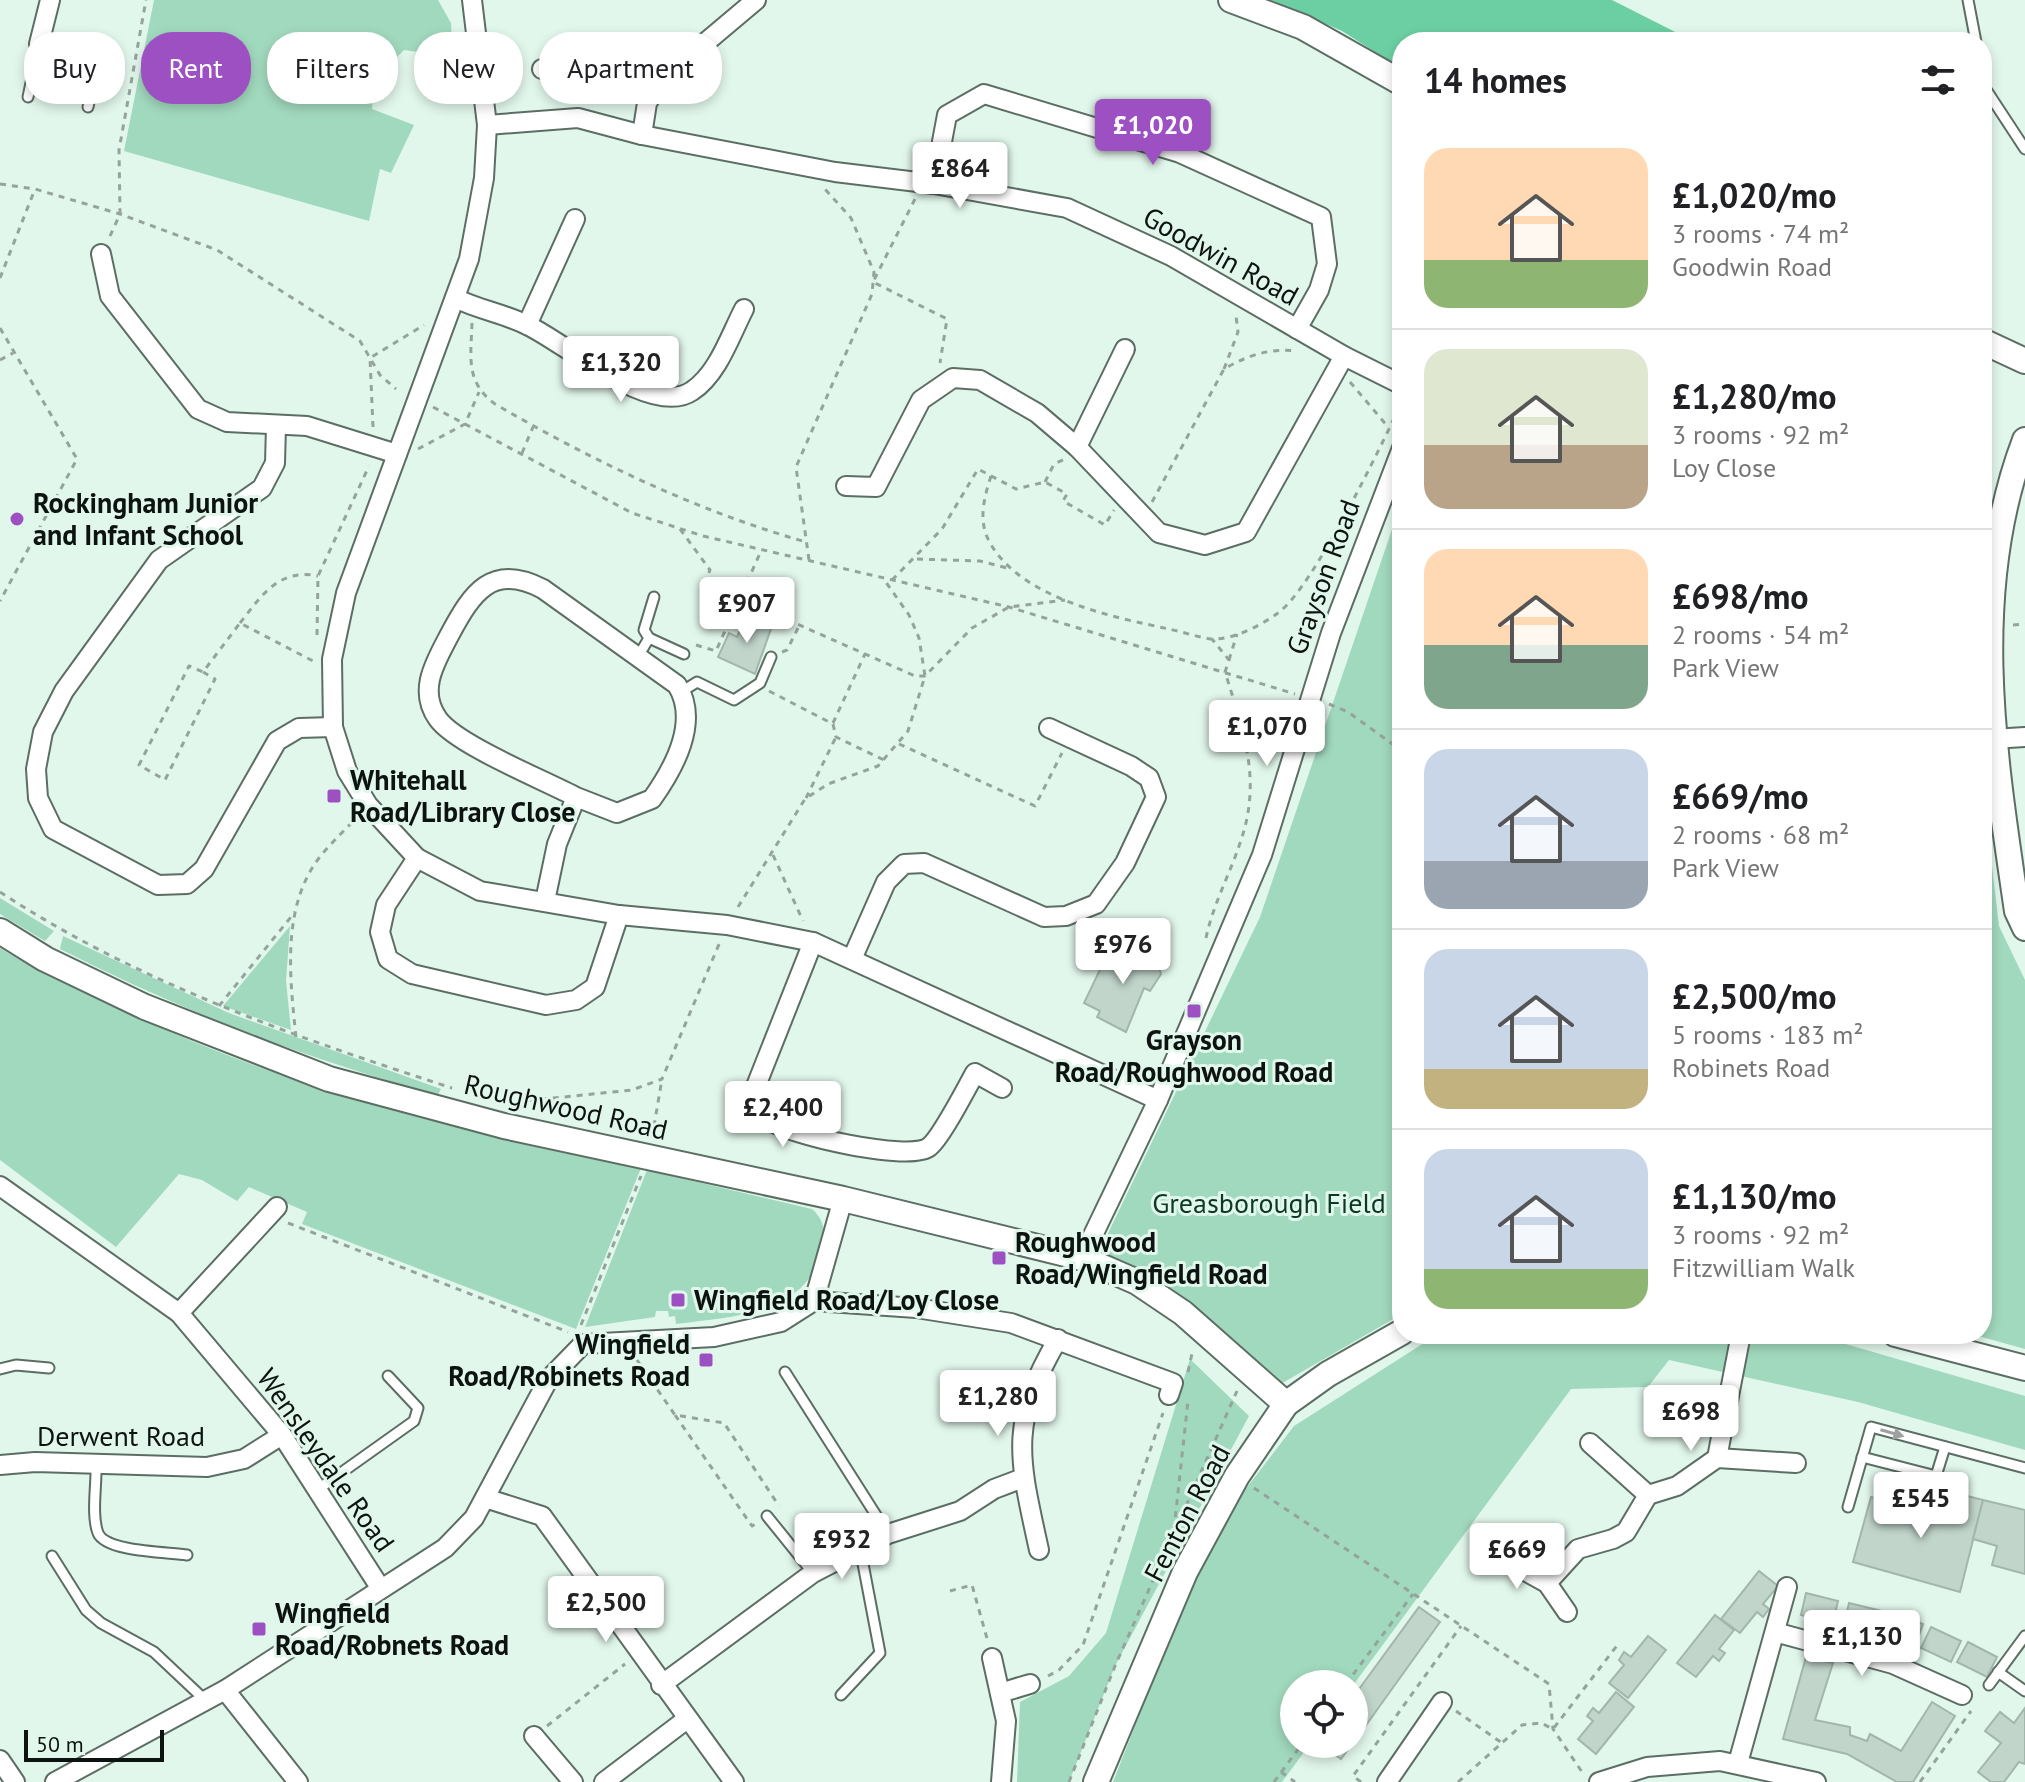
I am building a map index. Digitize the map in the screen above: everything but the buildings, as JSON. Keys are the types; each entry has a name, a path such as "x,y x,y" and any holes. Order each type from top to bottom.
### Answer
{"street":[{"path":"42,32 50,0"},
{"path":"472,0 487,125 478,221 455,298 346,593 332,659 333,727 347,771 368,805 417,858 480,891 619,915 727,925 813,942 1158,1100"},
{"path":"718,32 756,0"},
{"path":"1231,0 1303,27 1392,77"},
{"name":"Goodwin Road","path":"929,183 947,115 984,94 1180,153 1321,217 1327,264 1319,290 1297,329"},
{"path":"642,135 647,104"},
{"name":"Goodwin Road","path":"487,125 578,118 642,135 811,168 929,183 1067,208 1171,256 1297,329 1341,362 1392,381"},
{"path":"527,325 575,219"},
{"path":"101,254 110,296 198,409 227,422 307,426 397,454"},
{"path":"455,298 472,307 527,325 644,393 669,399 690,393 708,377 744,309"},
{"path":"1992,346 2025,361"},
{"path":"1077,447 1125,349"},
{"path":"846,486 876,487 921,400 937,387 953,378 980,380 1037,413 1077,447 1122,498 1159,533 1205,545 1246,532 1341,362"},
{"path":"276,426 275,463 262,488 159,560 64,691 43,732 36,769 38,798 53,829 158,885 187,884 204,869 277,741 299,728 333,727"},
{"path":"1992,591 2012,474 2025,440"},
{"name":"Grayson Road","path":"1082,1258 1158,1100 1262,855 1331,633 1392,474"},
{"path":"507,578 526,580 543,589 639,655 679,688 686,705 685,733 652,799 617,813 576,797 448,731 430,703 431,670 469,597 490,583 507,578"},
{"path":"852,959 886,882 904,864 924,863 1044,917 1066,916 1096,904 1125,863 1156,797 1149,778 1049,728"},
{"path":"2025,737 1992,739 2017,911 2025,928"},
{"path":"545,901 557,844 576,797"},
{"path":"417,858 386,905 380,932 388,959 412,974 546,1005 576,1000 595,987 607,961 619,915"},
{"name":"Roughwood Road","path":"0,931 45,959 145,1007 329,1079 504,1126 843,1199 1082,1258 1137,1282 1207,1333 1286,1404"},
{"path":"813,942 756,1086 757,1104 769,1120 788,1129 894,1153 916,1153 930,1146 975,1073 1002,1088"},
{"name":"Wensleydale Road","path":"0,1186 179,1313 282,1435 381,1589"},
{"path":"814,1301 843,1199"},
{"path":"179,1313 277,1207"},
{"path":"55,1782 225,1690 445,1548 474,1518 548,1380 583,1344 714,1337 781,1322 814,1301 916,1308 1011,1323 1058,1339 1177,1389"},
{"name":"Fenton Road","path":"1096,1782 1185,1572 1237,1476 1286,1404 1328,1374 1392,1338"},
{"path":"1039,1550 1023,1478 1019,1436 1039,1371 1058,1339"},
{"path":"1547,1583 1578,1549 1626,1532 1648,1495 1677,1486 1717,1458 1739,1344"},
{"path":"1933,1344 2025,1368"},
{"name":"Derwent Road","path":"0,1465 207,1467 244,1459 282,1435"},
{"path":"1590,1443 1648,1495"},
{"path":"1717,1458 1775,1471 1796,1463"},
{"path":"661,1685 813,1573 888,1534 960,1511 994,1489 1023,1478"},
{"path":"485,1498 542,1516 661,1685 734,1782"},
{"path":"1485,1549 1547,1583 1567,1612"},
{"path":"1738,1763 1787,1587"},
{"path":"1775,1632 1893,1664 1962,1695"},
{"path":"992,1658 1006,1721 1001,1782"},
{"path":"1000,1693 1030,1684"},
{"path":"225,1690 298,1782"},
{"path":"1387,1782 1442,1702"},
{"path":"604,1782 687,1719"},
{"path":"534,1736 573,1782"},
{"path":"0,1760 15,1782"},
{"path":"1599,1782 1647,1767 1738,1763 1816,1782"}],"lane":[{"path":"1968,0 1974,32"},
{"path":"1992,99 2025,149"},
{"path":"654,597 644,630 649,638 684,654"},
{"path":"639,655 649,638"},
{"path":"679,688 697,682 734,700 760,683 771,657"},
{"path":"0,1369 16,1365 49,1368"},
{"path":"785,1372 888,1534"},
{"path":"317,1490 414,1421 418,1408 388,1376"},
{"path":"1848,1507 1871,1427 2025,1468"},
{"path":"1862,1457 1936,1476 1945,1447"},
{"path":"96,1464 97,1531 103,1541 115,1547 187,1555"},
{"path":"767,1516 813,1573"},
{"path":"841,1695 880,1653 860,1548"},
{"path":"52,1556 93,1617 154,1652 205,1700"},
{"path":"1989,1685 2025,1636"},
{"path":"1998,1672 2025,1691"}],"path":[{"path":"101,254 120,214 119,150 146,0"},
{"path":"810,561 796,467 872,294 874,272 851,218 827,194 811,168"},
{"path":"873,282 929,183"},
{"path":"0,184 35,189 120,214 217,250 360,341 380,375 396,389"},
{"path":"0,278 35,189"},
{"path":"873,282 947,319 937,387"},
{"path":"1143,518 1224,369 1238,332 1228,289"},
{"path":"472,307 473,378 479,392 533,427 676,496 740,523 806,542"},
{"path":"370,358 430,322 444,328"},
{"path":"0,328 77,459 0,601"},
{"path":"1224,369 1242,358 1275,349 1308,352"},
{"path":"0,360 13,353"},
{"path":"240,623 316,663 318,576 366,477 374,446 370,358"},
{"path":"1341,362 1389,428"},
{"path":"397,454 417,450 465,424 479,392"},
{"path":"433,407 632,513 762,550 1009,607 1311,698 1348,712 1392,744"},
{"path":"521,454 533,427"},
{"path":"1045,482 1054,464 1063,461 1077,447"},
{"path":"892,580 917,559 942,529 978,469 1016,489 1045,482 1067,494 1063,501 1105,525 1122,498"},
{"path":"680,528 710,570 704,583 915,676 925,676 972,628 1009,607 1069,600"},
{"path":"679,688 697,643 716,651 762,550"},
{"path":"917,559 980,561 1011,569"},
{"path":"203,672 272,583 302,573 318,576"},
{"path":"805,799 828,784 878,766 908,731 925,676 919,638 909,615 883,578"},
{"path":"771,657 787,650 799,625"},
{"path":"1205,945 1243,837 1251,790 1249,749 1225,672 1237,634"},
{"path":"1212,639 1229,660"},
{"path":"277,1227 287,1223 315,1233 577,1336 648,1158 662,1079 727,925 805,799 836,737 833,724 865,654"},
{"path":"189,666 203,672 215,679 165,780 139,765 189,666"},
{"path":"760,683 776,697 833,724"},
{"path":"836,737 884,760"},
{"path":"899,744 1035,806 1070,738"},
{"path":"219,1006 295,911 317,860 368,805"},
{"path":"772,853 813,942"},
{"path":"0,892 58,930 219,1006 296,1037 453,1089"},
{"path":"295,911 291,988 296,1037"},
{"path":"496,1103 529,1103 632,1090 662,1079"},
{"path":"1030,1684 1059,1670 1083,1645 1191,1351 1207,1333"},
{"path":"624,1340 675,1415 752,1526 779,1507 724,1423 675,1415"},
{"path":"1069,1782 1236,1392 1251,1372"},
{"path":"1174,1533 1177,1389"},
{"path":"1207,1458 1222,1467"},
{"path":"1251,1486 1549,1684 1553,1729 1589,1782"},
{"path":"950,1591 972,1585 992,1658"},
{"path":"1356,1670 1413,1594"},
{"path":"1361,1782 1353,1776 1461,1626"},
{"path":"1553,1729 1619,1643"},
{"path":"534,1736 639,1653"},
{"path":"1920,1782 1989,1685"},
{"path":"1442,1702 1502,1743"},
{"path":"1458,1782 1522,1725 1541,1723 1553,1729"},
{"path":"1274,1782 1292,1758"},
{"path":"1281,1772 1295,1782"}],"green space":[{"path":"154,0 438,0 451,23 452,32 414,32 414,51 404,50 398,56 398,32 267,32 267,104 372,104 372,109 414,125 391,173 380,169 369,221 124,151 141,65 141,104 251,104 251,32 148,32"},
{"path":"1271,0 1612,0 1675,32 1392,32 1392,63 1342,31"},
{"name":"Greasborough Field","path":"1392,529 1392,1320 1279,1385 1171,1294 1100,1250 1260,917"},
{"path":"1992,866 1999,926 2025,980 2025,1349 1992,1340"},
{"path":"0,898 54,931 45,941 0,914"},
{"path":"290,926 286,981 291,1030 223,1006"},
{"path":"63,936 229,1013 441,1089 438,1095 340,1066 198,1013 60,949"},
{"path":"0,948 159,1027 293,1079 429,1120 641,1168 576,1329 302,1224 307,1212 249,1187 237,1201 202,1180 179,1174 116,1247 0,1160"},
{"path":"647,1170 812,1209 822,1222 824,1237 814,1270 801,1287 784,1300 743,1314 676,1324 675,1316 669,1317 668,1311 656,1311 655,1317 585,1327"},
{"path":"1422,1344 1846,1344 2025,1396 2025,1450 1858,1402 1669,1360 1648,1387 1571,1389 1364,1670 1280,1670 1280,1758 1300,1758 1282,1782 1113,1782 1185,1598 1231,1508 1294,1426"},
{"path":"1190,1359 1249,1416 1115,1666 1069,1782 1017,1782 1020,1702 1069,1676 1106,1633"}],"place":[{"name":"Rockingham Junior and Infant School","path":"17,519"},
{"name":"Whitehall Road/Library Close","path":"334,796"},
{"name":"Grayson Road/Roughwood Road","path":"1194,1011"},
{"name":"Roughwood Road/Wingfield Road","path":"999,1258"},
{"name":"Wingfield Road/Loy Close","path":"678,1300"},
{"name":"Wingfield Road/Robinets Road","path":"706,1360"},
{"name":"Wingfield Road/Robnets Road","path":"259,1629"}]}
